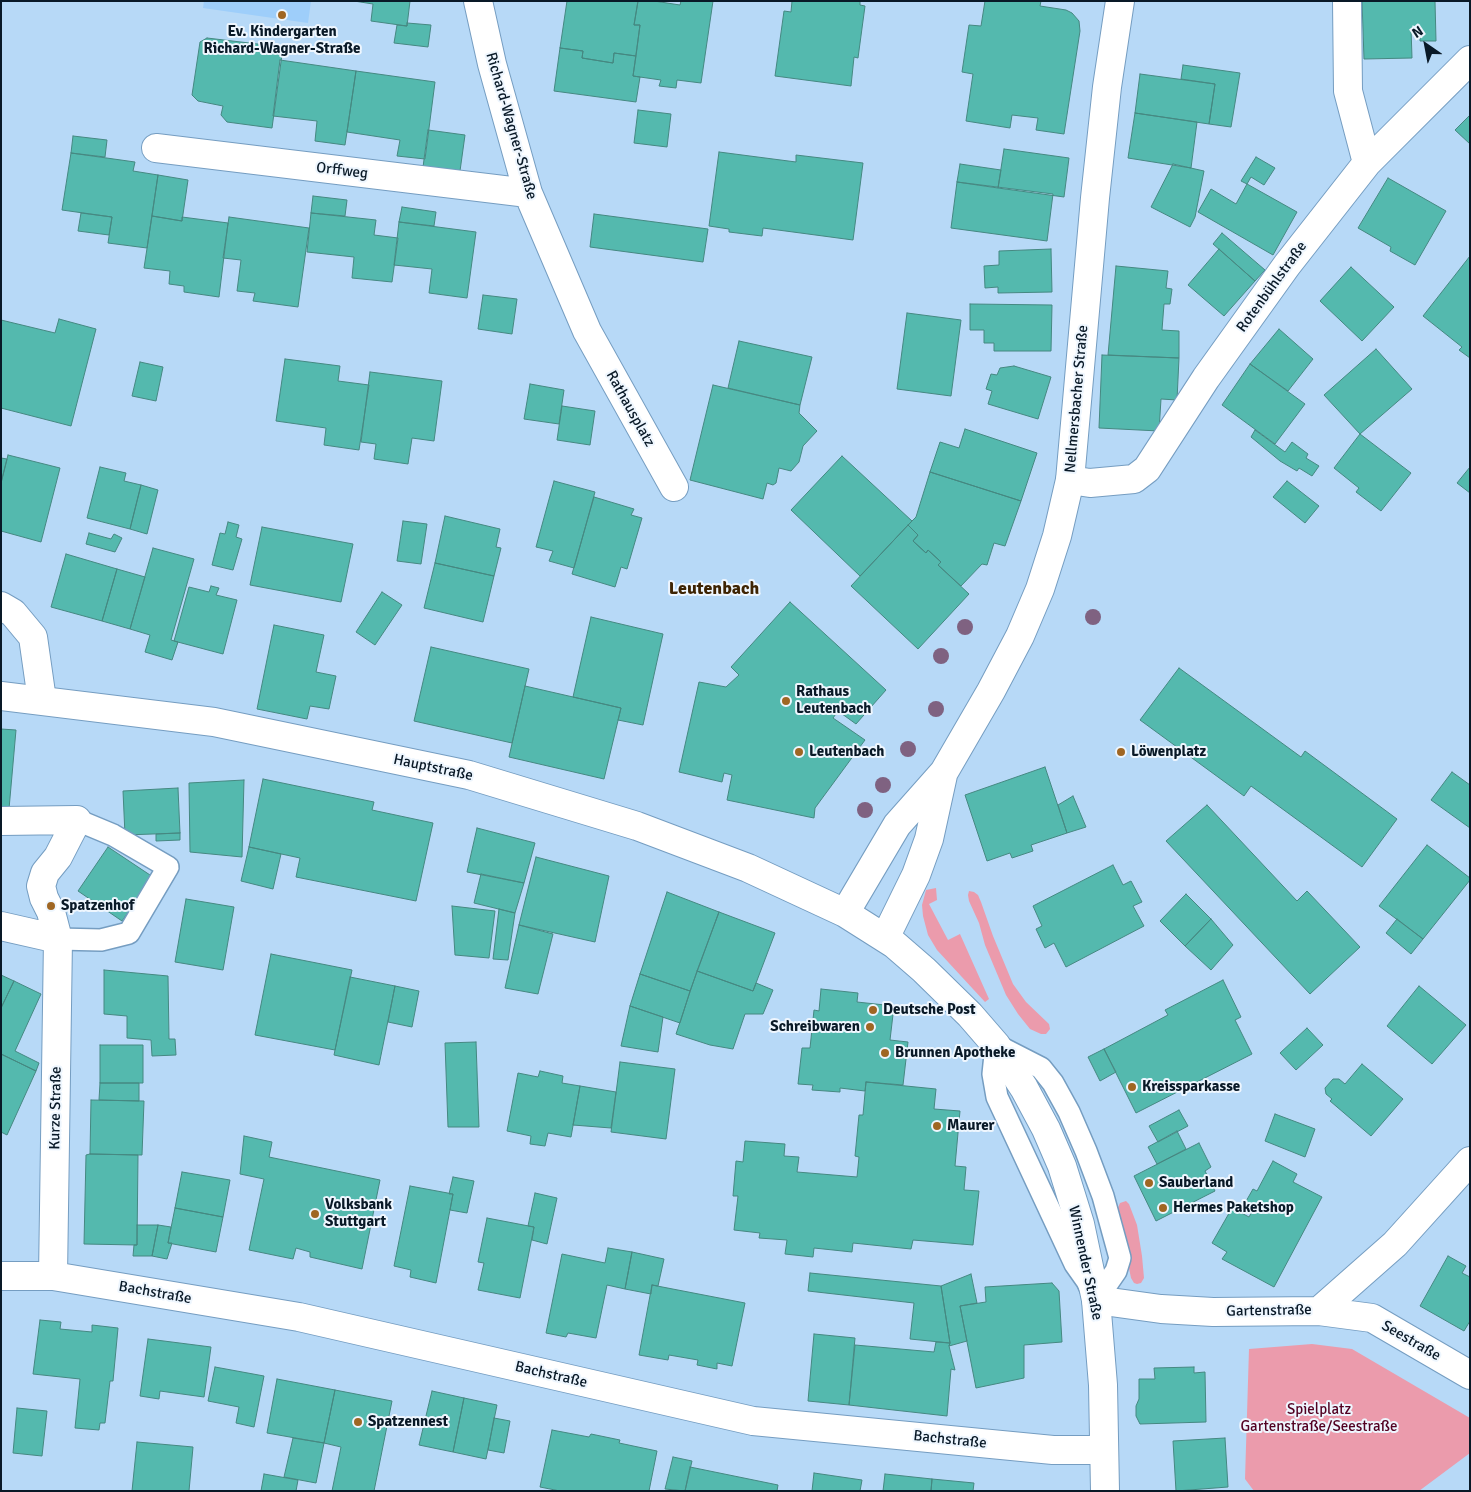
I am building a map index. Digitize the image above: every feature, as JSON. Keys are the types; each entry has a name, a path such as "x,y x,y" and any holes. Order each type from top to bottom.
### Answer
{"street":[{"name":"Richard-Wagner-Straße","path":"478,1 492,64 528,193 587,331"},
{"name":"Nellmersbacher Straße","path":"845,913 897,825 944,772 991,691 1020,636 1040,589 1057,536 1070,480 1096,188 1107,87 1120,1"},
{"path":"1347,1 1348,91 1367,163"},
{"name":"Rotenbühlstraße","path":"1070,480 1090,483 1134,479 1147,469 1206,378 1281,273 1367,163 1470,60"},
{"name":"Orffweg","path":"156,148 528,193"},
{"name":"Rathausplatz","path":"587,331 674,487"},
{"path":"1,606 13,613 33,638 42,700"},
{"name":"Hauptstraße","path":"1,696 214,722 469,775 636,826 748,868 845,913"},
{"name":"Nellmersbacher Straße","path":"885,938 916,875 929,839 944,772"},
{"path":"1,822 77,820 58,857 45,873 41,886 44,898 51,912 58,939 1,926"},
{"name":"Winnender Straße","path":"845,913 885,938 924,970 970,1015 996,1045 1046,1129 1062,1166 1080,1224 1096,1300 1104,1385 1105,1491"},
{"name":"Kurze Straße","path":"53,1276 58,939"},
{"name":"Gartenstraße","path":"1096,1300 1153,1308 1213,1312 1319,1311 1395,1244 1470,1160"},
{"name":"Bachstraße","path":"1,1276 53,1276 299,1317 753,1421 1053,1450 1104,1450"},
{"name":"Seestraße","path":"1319,1311 1372,1318 1470,1375"}],"lane":[{"path":"58,939 101,940 129,933 168,867 113,835 77,820"}],"shaded area":[{"name":"Ev. Kindergarten Richard-Wagner-Straße","path":"204,1 311,1 308,23 203,8"}],"green space":[{"path":"936,888 937,900 929,904 948,940 960,934 989,999 985,1002 937,950 928,935 922,905 926,890"},
{"path":"969,891 978,895 1013,984 1026,1002 1049,1024 1050,1029 1046,1034 1030,1029 1006,995 969,901"},
{"path":"1126,1201 1137,1225 1142,1256 1144,1278 1141,1283 1137,1284 1131,1278 1117,1210 1120,1203"},
{"name":"Spielplatz Gartenstraße/Seestraße","path":"1312,1344 1352,1349 1470,1418 1470,1453 1419,1491 1254,1491 1245,1479 1249,1349"}],"building":[{"path":"354,1 410,1 407,26 371,21 373,4"},
{"path":"567,1 638,1 634,25 640,25 636,56 614,53 613,63 582,58 583,51 560,48"},
{"path":"638,1 654,1 680,5 681,1 713,1 701,83 677,80 676,88 659,86 661,80 633,76 640,25 634,25"},
{"path":"792,1 860,1 860,5 865,6 858,58 854,57 851,86 775,76 784,11 791,12"},
{"path":"985,1 1041,1 1040,6 1066,10 1072,13 1079,21 1080,31 1064,134 1036,130 1038,118 1012,115 1010,128 966,121 973,74 962,72 969,25 981,26"},
{"path":"1362,1 1435,1 1436,41 1420,41 1420,28 1411,28 1412,58 1364,59"},
{"path":"407,23 431,25 428,47 394,43 397,25 407,26"},
{"path":"207,38 283,47 272,128 227,122 221,115 223,106 198,101 192,95 200,42"},
{"path":"560,48 583,51 582,58 613,63 614,53 636,56 633,76 640,77 636,102 554,91"},
{"path":"280,60 356,71 345,145 315,141 317,121 273,116"},
{"path":"1183,65 1240,73 1231,127 1209,124 1215,84 1181,79"},
{"path":"356,71 435,82 425,159 397,156 400,140 347,132"},
{"path":"1140,74 1215,84 1209,124 1135,113"},
{"path":"638,110 671,114 667,147 634,143"},
{"path":"1135,113 1197,122 1191,168 1128,158"},
{"path":"1470,115 1470,144 1455,130"},
{"path":"428,130 465,135 460,171 423,167"},
{"path":"73,136 107,140 105,157 71,153"},
{"path":"1004,149 1069,158 1064,197 998,188"},
{"path":"719,152 796,162 796,155 863,163 853,240 763,228 762,236 729,232 729,229 709,226"},
{"path":"71,153 135,162 133,171 158,175 147,248 108,243 112,217 62,210"},
{"path":"1256,157 1275,168 1264,185 1251,177 1247,184 1241,181"},
{"path":"960,164 1001,170 998,188 957,182"},
{"path":"1173,164 1204,171 1195,217 1190,227 1151,207"},
{"path":"158,175 188,180 182,221 152,216"},
{"path":"1388,178 1446,211 1415,265 1390,251 1391,247 1358,228"},
{"path":"957,182 1053,194 1047,241 951,228"},
{"path":"1247,184 1297,212 1273,255 1198,212 1211,189 1236,204"},
{"path":"313,196 347,200 345,216 311,213"},
{"path":"402,207 436,212 434,226 399,222"},
{"path":"81,213 112,217 109,235 78,231"},
{"path":"311,213 376,220 374,235 398,238 392,282 352,278 354,257 307,252"},
{"path":"594,214 708,229 703,262 590,247"},
{"path":"152,216 182,221 182,217 228,223 219,297 184,292 184,286 169,284 170,271 144,268"},
{"path":"229,217 309,228 298,307 253,301 255,293 237,291 241,260 223,258"},
{"path":"399,222 476,232 467,298 429,293 432,269 394,265"},
{"path":"1222,233 1265,270 1255,281 1213,244"},
{"path":"1051,249 1052,292 998,293 998,287 985,288 984,266 999,265 999,251"},
{"path":"1219,249 1255,281 1224,316 1188,285"},
{"path":"1470,256 1470,358 1459,350 1462,347 1423,316"},
{"path":"1116,266 1168,271 1166,288 1172,289 1170,304 1164,304 1162,330 1179,331 1179,358 1108,355"},
{"path":"1351,267 1394,307 1362,341 1320,301"},
{"path":"483,295 517,299 512,334 478,329"},
{"path":"970,304 1052,305 1051,351 994,351 994,343 984,343 984,330 970,330"},
{"path":"907,313 961,320 951,396 897,389"},
{"path":"59,319 96,329 71,426 1,408 1,320 55,333"},
{"path":"1279,329 1313,359 1288,391 1250,364"},
{"path":"739,341 812,357 800,405 728,388"},
{"path":"1376,349 1412,389 1360,434 1324,395"},
{"path":"1102,355 1179,358 1177,400 1161,399 1159,431 1099,428"},
{"path":"285,359 340,366 338,381 369,385 359,450 324,445 326,428 276,421"},
{"path":"140,362 163,367 156,401 132,396"},
{"path":"1250,364 1305,404 1275,444 1222,405"},
{"path":"1014,366 1051,377 1038,419 988,404 992,391 986,389 991,374 997,375 1000,368"},
{"path":"370,372 442,381 434,441 412,438 408,464 374,459 376,444 361,442"},
{"path":"530,384 564,390 559,424 524,419"},
{"path":"713,385 800,405 799,413 817,431 803,446 799,462 791,471 779,468 776,483 773,485 767,483 763,499 690,480"},
{"path":"562,406 595,411 590,445 557,440"},
{"path":"965,429 1037,453 1021,501 930,472 940,442 959,448"},
{"path":"1255,430 1285,452 1292,442 1308,454 1306,458 1319,466 1312,476 1299,468 1297,471 1280,461 1251,437"},
{"path":"1360,434 1411,473 1381,511 1356,492 1359,488 1334,468"},
{"path":"8,455 60,468 41,542 1,531 1,483"},
{"path":"842,456 912,521 860,576 791,510"},
{"path":"1,458 7,459 1,483"},
{"path":"100,467 126,473 124,481 141,485 130,529 87,518"},
{"path":"1470,467 1470,493 1457,483"},
{"path":"930,472 1021,501 1005,546 994,543 987,565 982,564 961,586 938,565 941,562 928,550 926,553 913,541 918,535 908,525 916,517"},
{"path":"554,481 595,492 574,568 549,561 553,551 536,547"},
{"path":"1287,481 1319,506 1305,523 1273,497"},
{"path":"141,485 158,490 147,534 130,529"},
{"path":"594,497 634,509 631,515 642,518 627,569 621,567 615,587 572,574"},
{"path":"445,516 500,529 496,547 501,548 494,576 435,563"},
{"path":"403,521 427,524 421,564 397,561"},
{"path":"228,522 239,525 236,537 242,539 233,570 212,565 220,533 225,534"},
{"path":"908,525 918,535 913,541 926,553 928,550 941,562 938,565 969,594 918,649 851,586"},
{"path":"262,527 353,544 341,602 250,585"},
{"path":"89,533 111,539 114,534 122,538 115,552 86,544"},
{"path":"153,548 194,559 171,640 178,642 172,660 145,652 150,635 130,629"},
{"path":"66,554 117,569 102,621 51,607"},
{"path":"435,563 494,576 483,622 424,608"},
{"path":"117,569 145,577 130,629 102,621"},
{"path":"211,586 219,588 216,595 237,600 223,654 174,641 189,587 209,592"},
{"path":"382,592 402,605 375,645 356,632"},
{"name":"Rathaus Leutenbach","path":"790,602 886,690 856,724 838,711 833,718 865,740 815,808 814,818 727,800 732,775 724,773 722,782 679,772 699,682 726,687 739,675 731,667"},
{"path":"591,617 663,634 643,725 618,720 621,708 573,697"},
{"path":"274,625 324,635 316,672 336,676 329,709 310,706 307,719 257,709"},
{"path":"431,647 529,669 512,743 414,721"},
{"path":"1179,668 1301,757 1305,751 1397,819 1362,867 1251,786 1244,796 1140,720"},
{"path":"525,686 621,708 604,779 509,757"},
{"path":"1,729 16,730 9,809 1,808"},
{"path":"1045,767 1067,833 1031,845 1033,851 1012,858 1010,853 987,861 965,795"},
{"path":"1452,772 1470,785 1470,828 1431,800"},
{"path":"263,779 374,802 372,810 433,823 416,901 296,877 300,858 249,847"},
{"path":"244,780 242,857 190,852 189,783"},
{"path":"178,788 180,833 125,835 123,791"},
{"path":"1073,796 1086,827 1067,833 1058,805"},
{"path":"1207,805 1297,901 1307,891 1360,947 1310,994 1166,841"},
{"path":"477,828 535,843 524,883 467,872"},
{"path":"180,833 180,840 156,841 156,834"},
{"path":"1427,845 1470,878 1470,880 1423,939 1379,906"},
{"path":"108,847 153,877 122,921 78,891"},
{"path":"249,847 281,854 273,889 241,881"},
{"path":"536,857 609,876 595,942 519,925"},
{"path":"1113,865 1123,885 1131,881 1142,902 1133,906 1144,926 1066,967 1054,943 1045,948 1036,929 1042,926 1033,906"},
{"path":"481,874 524,883 515,913 474,903"},
{"path":"667,892 719,912 690,991 640,974"},
{"path":"1186,894 1211,919 1185,946 1160,921"},
{"path":"186,899 234,907 223,970 175,962"},
{"path":"452,906 495,911 489,958 455,955"},
{"path":"499,909 515,913 508,960 493,959"},
{"path":"719,912 775,933 753,991 697,971"},
{"path":"1211,919 1233,945 1211,970 1185,946"},
{"path":"1397,919 1423,939 1411,954 1386,933"},
{"path":"519,925 553,934 538,994 505,988"},
{"path":"271,954 352,970 335,1050 255,1035"},
{"path":"104,970 168,976 169,1039 175,1039 176,1055 152,1056 151,1040 127,1038 127,1016 104,1014"},
{"path":"697,971 753,991 756,983 773,990 763,1014 745,1014 733,1049 710,1045 676,1034"},
{"path":"640,974 690,991 680,1023 630,1006"},
{"path":"1,975 14,981 1,1008"},
{"path":"350,977 395,986 379,1065 334,1055"},
{"path":"1223,980 1241,1017 1235,1020 1252,1054 1136,1113 1104,1049 1168,1015 1165,1010"},
{"path":"14,981 41,994 15,1051 39,1063 36,1071 1,1054 1,1008"},
{"path":"395,986 419,991 412,1027 388,1022"},
{"path":"1419,986 1466,1025 1432,1064 1387,1026"},
{"path":"821,989 858,993 857,1002 894,1006 890,1040 908,1042 903,1085 866,1082 865,1091 840,1088 840,1092 812,1090 813,1085 798,1084 802,1048 810,1048 814,1010 819,1011"},
{"path":"630,1006 663,1017 658,1052 621,1046"},
{"path":"1307,1028 1323,1045 1296,1070 1280,1053"},
{"path":"476,1042 479,1127 448,1127 445,1043"},
{"path":"100,1045 143,1045 143,1083 100,1083"},
{"path":"1104,1049 1116,1072 1100,1081 1088,1057"},
{"path":"1,1054 36,1071 7,1135 1,1132"},
{"path":"620,1062 675,1069 666,1139 611,1132"},
{"path":"1362,1064 1403,1099 1371,1136 1330,1101 1332,1099 1326,1094 1325,1088 1333,1079 1339,1079 1345,1084"},
{"path":"540,1071 563,1076 562,1083 580,1086 571,1137 548,1133 545,1146 530,1144 531,1136 507,1131 518,1073 538,1077"},
{"path":"866,1082 936,1089 934,1109 960,1111 955,1166 966,1167 964,1190 979,1191 973,1245 913,1240 911,1249 853,1243 852,1252 814,1248 813,1257 785,1254 787,1240 759,1238 760,1233 734,1230 738,1196 733,1196 736,1161 743,1162 745,1141 785,1144 784,1156 799,1157 797,1172 857,1177 859,1157 855,1156 859,1115 863,1115"},
{"path":"100,1083 139,1083 139,1101 99,1100"},
{"path":"580,1086 616,1092 611,1128 573,1125"},
{"path":"91,1100 144,1101 142,1155 90,1154"},
{"path":"1179,1110 1188,1126 1158,1142 1149,1126"},
{"path":"1275,1114 1315,1129 1305,1157 1265,1141"},
{"path":"1177,1131 1186,1149 1157,1164 1148,1147"},
{"name":"Volksbank Stuttgart","path":"244,1136 272,1142 269,1157 380,1180 362,1269 310,1257 310,1252 296,1248 293,1259 249,1250 264,1179 240,1174"},
{"path":"1199,1143 1211,1167 1205,1171 1215,1191 1156,1221 1134,1176"},
{"path":"86,1155 138,1155 137,1245 84,1244"},
{"path":"1273,1161 1297,1174 1293,1182 1322,1197 1274,1287 1222,1259 1227,1252 1212,1243 1232,1208 1249,1217 1254,1208 1245,1203 1253,1189 1257,1191"},
{"path":"182,1172 230,1180 223,1217 175,1208"},
{"path":"453,1177 474,1181 467,1213 450,1210 453,1194 449,1194"},
{"path":"410,1186 453,1194 436,1283 410,1277 411,1270 394,1266"},
{"path":"535,1193 557,1198 547,1244 532,1240 534,1227 528,1226"},
{"path":"175,1208 223,1217 216,1252 168,1243"},
{"path":"487,1218 534,1227 520,1298 478,1290 484,1263 478,1262"},
{"path":"137,1225 158,1225 152,1256 133,1256 134,1245 137,1245"},
{"path":"158,1225 171,1227 168,1243 172,1243 167,1259 152,1256"},
{"path":"608,1248 632,1252 625,1289 607,1285 596,1338 568,1333 566,1337 546,1333 562,1254 605,1263"},
{"path":"632,1252 664,1259 658,1286 652,1285 651,1294 625,1289"},
{"path":"1448,1256 1466,1266 1462,1273 1470,1277 1470,1321 1464,1331 1420,1306"},
{"path":"810,1273 941,1286 950,1343 910,1339 914,1303 808,1291"},
{"path":"971,1274 977,1303 960,1306 967,1341 949,1346 941,1286"},
{"path":"1052,1283 1059,1291 1062,1342 1024,1345 1024,1378 976,1388 960,1306 986,1302 985,1287"},
{"path":"652,1285 745,1303 732,1366 717,1363 717,1369 697,1365 698,1360 669,1355 668,1360 639,1355"},
{"path":"40,1320 61,1322 60,1329 92,1332 92,1325 118,1328 113,1381 110,1381 105,1423 100,1423 99,1430 75,1428 80,1379 33,1374"},
{"path":"814,1334 855,1338 849,1405 808,1401"},
{"path":"148,1339 211,1347 204,1397 160,1391 159,1399 140,1396"},
{"path":"936,1342 950,1343 949,1346 955,1370 951,1369 947,1416 849,1405 855,1345 934,1352"},
{"path":"215,1367 264,1376 254,1427 236,1423 239,1407 208,1401"},
{"path":"1194,1367 1194,1373 1205,1372 1206,1422 1140,1424 1136,1416 1136,1406 1139,1399 1139,1379 1155,1379 1154,1368"},
{"path":"277,1379 335,1390 324,1443 267,1433"},
{"name":"Spatzennest","path":"335,1390 392,1401 374,1491 332,1491 341,1447 324,1443"},
{"path":"432,1391 464,1398 453,1452 419,1445"},
{"path":"464,1398 497,1405 486,1459 453,1452"},
{"path":"17,1408 47,1411 42,1456 13,1453"},
{"path":"494,1418 510,1421 504,1453 488,1450"},
{"path":"552,1430 589,1437 591,1434 620,1440 619,1443 657,1451 649,1491 560,1491 540,1487"},
{"path":"293,1438 324,1443 316,1483 284,1477"},
{"path":"1225,1438 1228,1487 1176,1491 1173,1441"},
{"path":"137,1442 193,1447 189,1491 132,1491"},
{"path":"673,1457 692,1461 685,1491 665,1489"},
{"path":"690,1467 778,1485 777,1491 685,1491"},
{"path":"814,1473 862,1480 860,1491 812,1491"},
{"path":"264,1474 298,1480 296,1491 261,1491"},
{"path":"885,1474 932,1479 931,1491 883,1491"},
{"path":"932,1479 974,1483 973,1491 931,1491"}],"place":[{"name":"Ev. Kindergarten Richard-Wagner-Straße","path":"282,15"},
{"name":"Rathaus Leutenbach","path":"786,701"},
{"name":"Leutenbach","path":"799,752"},
{"name":"Löwenplatz","path":"1121,752"},
{"name":"Spatzenhof","path":"51,906"},
{"name":"Deutsche Post","path":"873,1010"},
{"name":"Schreibwaren","path":"870,1027"},
{"name":"Brunnen Apotheke","path":"885,1053"},
{"name":"Kreissparkasse","path":"1132,1087"},
{"name":"Maurer","path":"937,1126"},
{"name":"Sauberland","path":"1149,1183"},
{"name":"Hermes Paketshop","path":"1163,1208"},
{"name":"Volksbank Stuttgart","path":"315,1214"},
{"name":"Spatzennest","path":"358,1422"}],"district":[{"name":"Leutenbach","path":"714,589"}]}
